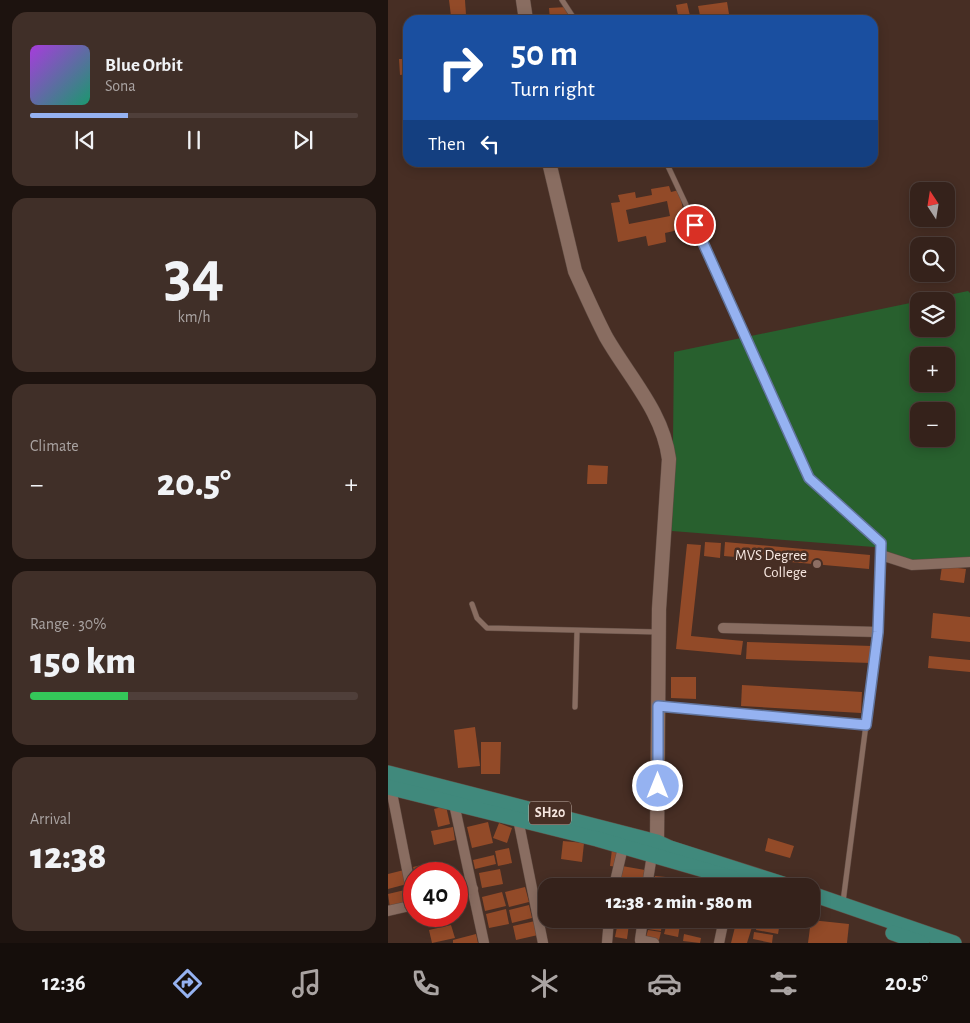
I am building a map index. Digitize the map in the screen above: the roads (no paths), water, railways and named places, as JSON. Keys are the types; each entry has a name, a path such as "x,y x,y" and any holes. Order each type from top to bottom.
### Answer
{"main road":[{"name":"SH20","path":"389,783 452,795 655,848"},
{"name":"SH20","path":"452,795 518,819 623,847 670,848 732,878"},
{"path":"820,897 842,905 898,934 945,941"},
{"path":"820,908 922,943"}],"street":[{"path":"523,0 525,15"},
{"path":"550,167 575,271 606,337 654,411 667,443 669,459 658,632 655,848 649,878"},
{"path":"881,555 912,565 970,562"},
{"path":"723,628 878,632"},
{"path":"389,783 405,862"},
{"path":"452,795 484,943"},
{"path":"518,819 543,943"},
{"path":"616,878 623,847"},
{"path":"468,891 473,889"},
{"path":"388,912 403,908"},
{"path":"608,943 609,928"},
{"path":"642,928 640,940 654,943"},
{"path":"719,943 722,928"}],"lane":[{"path":"562,0 572,15"},
{"path":"668,167 809,478 881,543 878,632 842,905"},
{"path":"472,604 477,618 487,628 658,632"},
{"path":"575,707 577,631"},
{"path":"658,706 866,725"}],"place":[{"name":"MVS Degree College","path":"817,564"}]}
